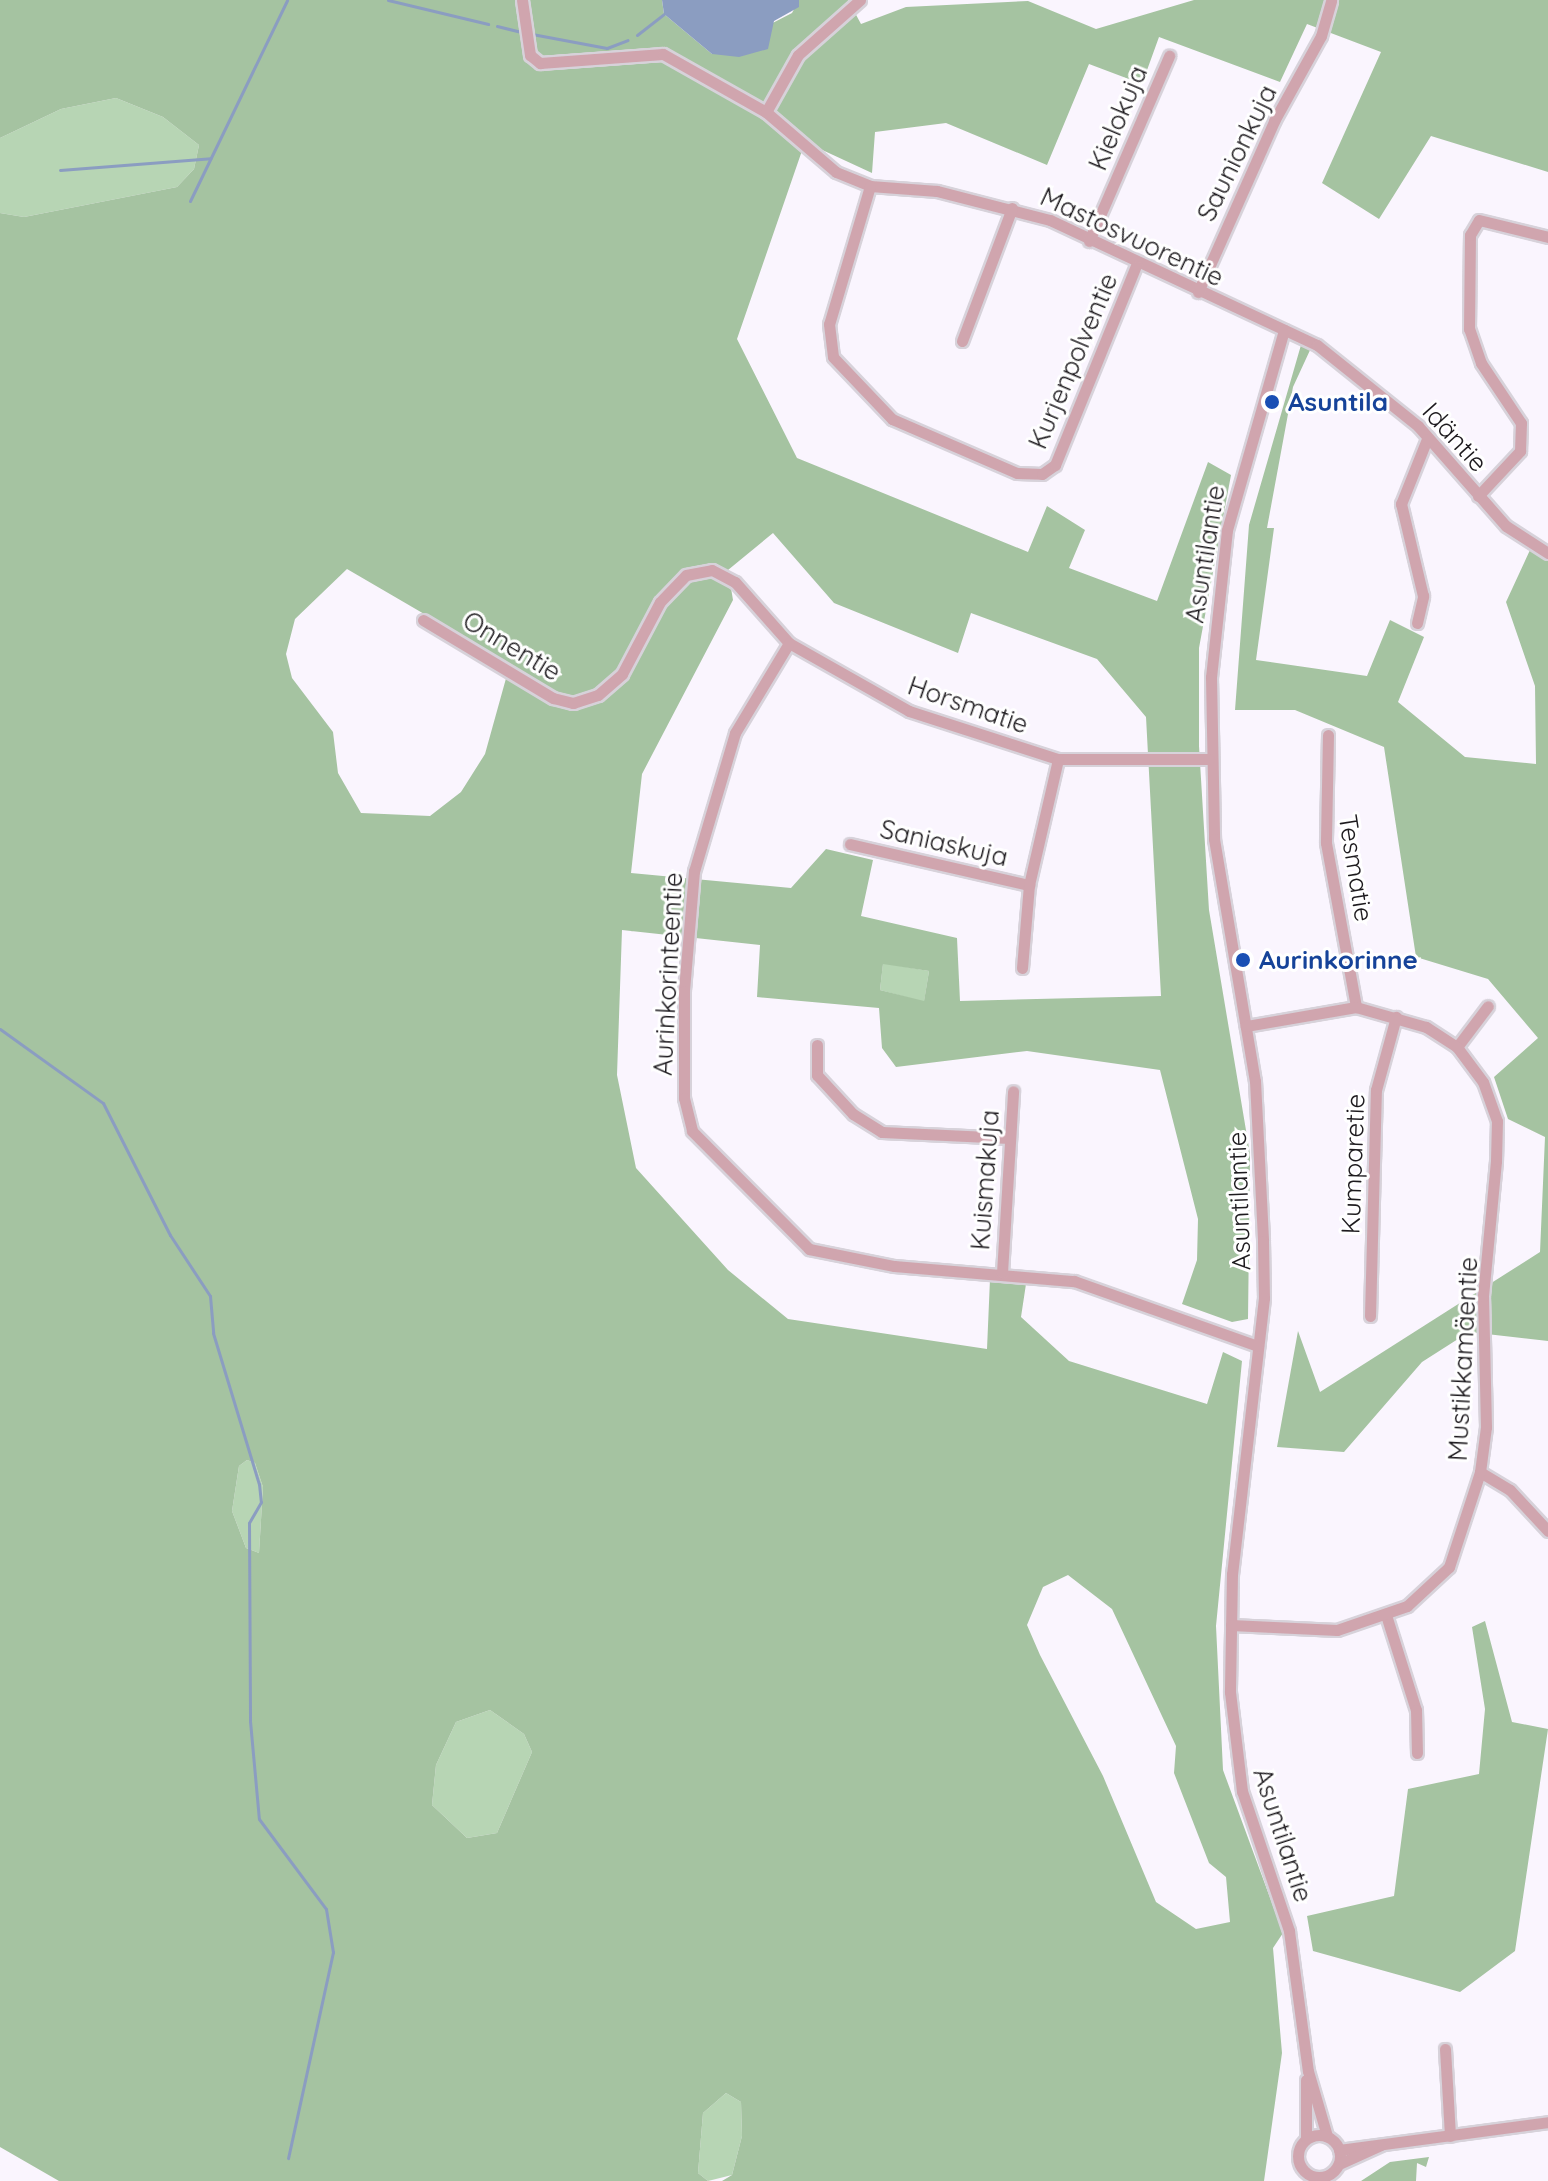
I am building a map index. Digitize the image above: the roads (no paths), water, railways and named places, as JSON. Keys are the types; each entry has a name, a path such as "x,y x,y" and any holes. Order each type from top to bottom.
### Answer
{"street":[{"name":"Mastosvuorentie","path":"522,0 530,55 540,63 663,54 766,112 809,156 870,186 1012,208 1284,330"},
{"path":"766,112 798,55 860,0"},
{"name":"Saunionkuja","path":"1198,292 1274,121 1321,36 1331,0"},
{"name":"Kielokuja","path":"1089,241 1169,56"},
{"name":"Kurjenpolventie","path":"870,186 829,324 833,357 892,419 1017,473 1042,474 1055,465 1136,266"},
{"path":"962,341 1012,208"},
{"path":"1478,496 1520,451 1521,423 1481,363 1469,329 1470,235 1479,220 1548,237"},
{"name":"Idäntie","path":"1284,330 1334,354 1427,439 1506,526 1548,553"},
{"name":"Asuntilantie","path":"1284,330 1227,530 1209,759 1218,876 1246,1026 1260,1138 1258,1346 1231,1625 1234,1750 1289,1931 1308,2071 1327,2136"},
{"path":"1417,623 1423,596 1401,504 1427,439"},
{"name":"Onnentie","path":"423,620 553,698 573,703 598,695 622,674 660,602 686,575 712,570 749,595"},
{"name":"Horsmatie","path":"749,595 789,643 909,711 1058,759 1209,759"},
{"name":"Aurinkorinteentie","path":"789,643 735,733 694,871 684,991 684,1098 692,1131 809,1249 894,1266 1074,1281 1258,1346"},
{"name":"Tesmatie","path":"1328,735 1326,843 1356,1007"},
{"path":"1022,968 1029,885 1058,759"},
{"name":"Saniaskuja","path":"850,844 1029,885"},
{"path":"1457,1047 1488,1006"},
{"name":"Mustikkamäentie","path":"1231,1625 1337,1630 1386,1615 1425,1595 1449,1567 1480,1472 1497,1121 1483,1082 1457,1047 1396,1017 1356,1007 1246,1026"},
{"name":"Kumparetie","path":"1370,1316 1376,1090 1396,1017"},
{"path":"817,1045 817,1075 853,1114 882,1132 1009,1138"},
{"name":"Kuismakuja","path":"1002,1273 1013,1091"},
{"path":"1480,1472 1526,1504 1548,1531"},
{"path":"1386,1615 1416,1710 1417,1753"},
{"path":"1445,2049 1450,2136"},
{"name":"Asuntilantie","path":"1306,2138 1308,2071"},
{"path":"1339,2150 1548,2122"},
{"path":"1339,2164 1339,2150 1327,2136 1306,2138 1297,2159 1308,2177 1325,2179 1339,2164 1381,2144"}],"water":[{"path":"662,0 799,0 799,7 774,21 768,49 739,57 712,54 664,14"}],"waterway":[{"path":"190,201 287,0"},
{"path":"388,0 488,24"},
{"path":"637,35 664,14"},
{"path":"497,26 521,32"},
{"path":"532,34 607,48 628,40"},
{"path":"60,170 211,158"},
{"path":"0,1029 103,1103 170,1235 210,1296 213,1333 259,1484 261,1502 249,1523 250,1721 259,1819 326,1909 333,1952 288,2158"}],"place":[{"name":"Asuntila","path":"1272,402"},
{"name":"Aurinkorinne","path":"1243,960"}]}
